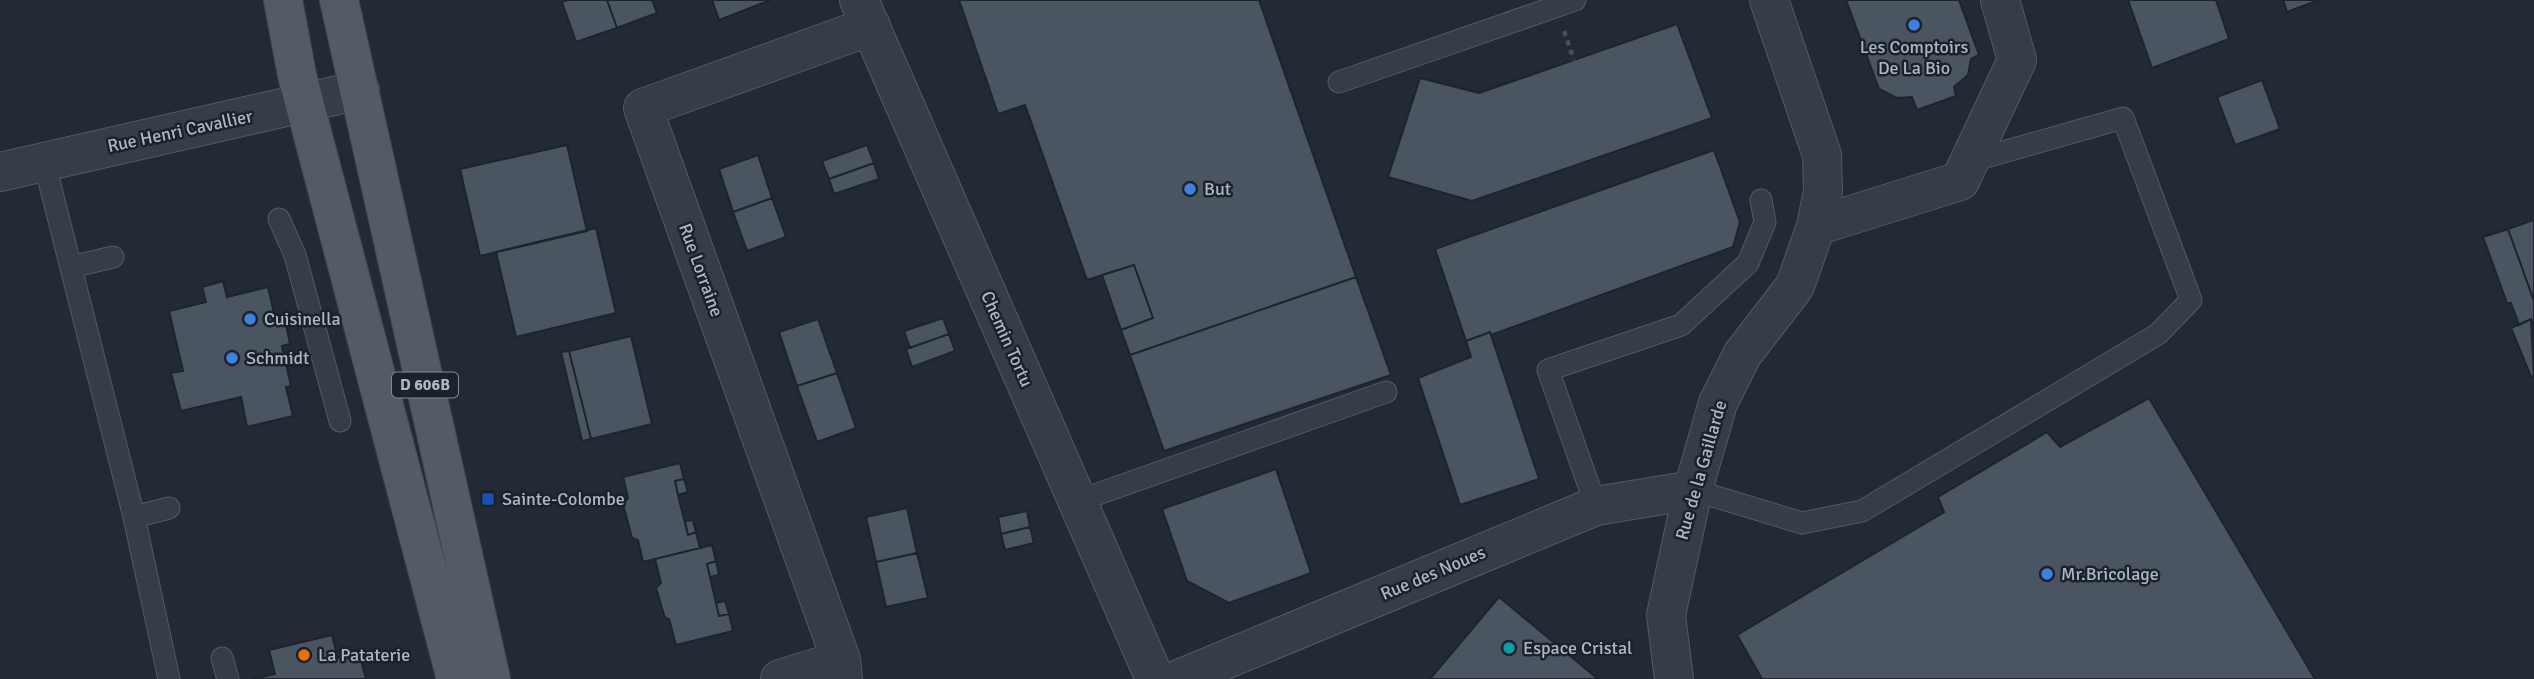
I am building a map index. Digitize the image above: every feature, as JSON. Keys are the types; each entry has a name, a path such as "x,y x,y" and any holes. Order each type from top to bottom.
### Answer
{"main road":[{"name":"D 606B","path":"283,0 305,103 456,679"},
{"name":"D 606B","path":"339,0 491,679"}],"street":[{"name":"Rue de la Gaillarde","path":"1674,679 1666,615 1693,490 1717,403 1742,355 1795,286 1816,226 1823,191 1822,155 1769,0"},
{"path":"1816,226 1960,181 2017,60 2000,0"},
{"name":"Chemin Tortu","path":"865,13 1154,679"},
{"name":"Rue Lorraine","path":"780,679 842,670 643,108 865,13"},
{"name":"Rue Henri Cavallier","path":"0,172 360,90"},
{"name":"Rue des Noues","path":"1179,679 1596,506 1693,490"}],"lane":[{"path":"1339,82 1575,0"},
{"path":"1693,490 1801,523 1862,511 2158,334 2191,300 2123,118 1968,162"},
{"path":"44,161 134,517 169,679"},
{"path":"1596,506 1548,370 1681,325 1748,263 1765,222 1762,200"},
{"path":"279,219 295,256 340,421"},
{"path":"71,267 113,257"},
{"path":"1078,501 1386,392"},
{"path":"134,517 169,508"},
{"path":"222,658 228,679"}],"building":[{"path":"607,0 617,28 576,42 562,2"},
{"path":"607,0 652,0 657,13 617,28"},
{"path":"712,0 771,0 719,20"},
{"name":"But","path":"959,0 1259,0 1356,277 1130,355 1121,330 1153,318 1134,265 1087,280 1025,105 998,114"},
{"path":"1846,0 1959,0 1979,55 1971,59 1968,75 1954,87 1956,96 1917,110 1912,97 1897,98 1879,89"},
{"path":"2128,0 2216,0 2229,39 2152,68"},
{"path":"2283,0 2319,0 2287,12"},
{"path":"1677,24 1712,118 1472,201 1388,177 1420,78 1479,93"},
{"path":"2262,80 2280,129 2235,145 2217,97"},
{"path":"567,145 587,231 480,256 460,169"},
{"path":"867,145 874,163 829,179 822,161"},
{"path":"1714,150 1740,222 1733,247 1491,335 1490,332 1466,341 1435,249"},
{"path":"758,155 772,198 733,212 719,169"},
{"path":"874,163 879,179 834,194 829,179"},
{"path":"772,198 786,237 747,251 733,212"},
{"path":"2534,220 2534,301 2508,229"},
{"path":"596,228 616,313 516,337 496,252"},
{"path":"2508,229 2534,301 2534,326 2531,319 2519,325 2511,303 2507,303 2483,237"},
{"path":"1134,265 1153,318 1121,330 1102,275"},
{"path":"1356,277 1391,375 1164,451 1130,355"},
{"name":"Schmidt","path":"223,281 227,297 268,287 277,326 286,324 290,344 282,346 291,386 286,387 293,416 247,427 241,397 181,411 171,373 183,371 169,311 206,302 202,287"},
{"path":"943,318 949,334 910,348 904,331"},
{"path":"818,319 837,373 797,386 779,332"},
{"path":"2531,319 2534,376 2531,377 2511,328"},
{"path":"1490,332 1539,479 1460,505 1418,378 1471,357 1466,341"},
{"path":"949,334 955,351 912,367 906,349"},
{"path":"631,336 652,424 591,439 569,351"},
{"path":"569,351 591,439 582,441 561,352"},
{"path":"837,373 856,428 817,442 797,386"},
{"name":"Mr.Bricolage","path":"2149,398 2315,679 1762,679 1737,635 1944,512 1938,497 2047,432 2060,447"},
{"path":"680,463 684,479 675,481 678,495 688,535 696,532 700,548 643,562 638,540 632,538 623,504 628,498 623,477"},
{"path":"1276,469 1311,573 1229,603 1187,581 1162,509"},
{"path":"684,479 688,492 678,495 675,481"},
{"path":"907,508 917,553 876,562 866,517"},
{"path":"1027,511 1030,527 1001,534 998,517"},
{"path":"693,520 696,532 688,535 685,521"},
{"path":"1030,527 1034,543 1005,550 1001,534"},
{"path":"712,545 716,561 707,564 719,616 729,614 733,631 676,645 656,588 661,583 655,559"},
{"path":"917,553 928,598 886,607 876,562"},
{"path":"716,561 719,575 710,577 707,564"},
{"name":"Espace Cristal","path":"1499,597 1598,679 1430,679"},
{"path":"725,601 729,614 719,616 716,603"},
{"name":"La Pataterie","path":"332,635 338,658 359,653 366,679 253,679 275,674 269,650"}],"place":[{"name":"Les Comptoirs De La Bio","path":"1914,25"},
{"name":"But","path":"1190,189"},
{"name":"Cuisinella","path":"250,319"},
{"name":"Schmidt","path":"232,358"},
{"name":"Sainte-Colombe","path":"488,499"},
{"name":"Mr.Bricolage","path":"2047,574"},
{"name":"Espace Cristal","path":"1509,648"},
{"name":"La Pataterie","path":"304,655"}]}
